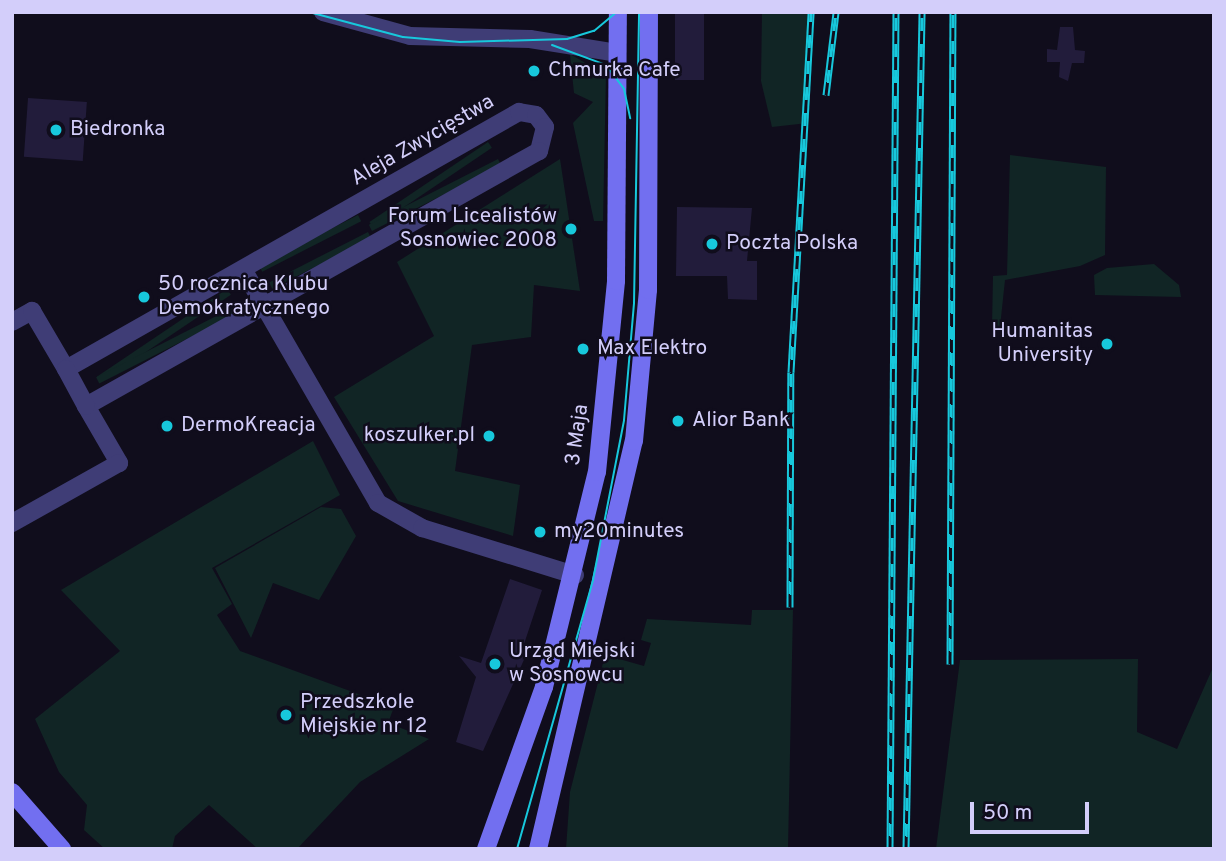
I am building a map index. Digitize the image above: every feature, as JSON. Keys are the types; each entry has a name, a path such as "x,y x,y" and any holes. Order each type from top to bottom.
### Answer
{"main road":[{"name":"3 Maja","path":"486,849 528,736 575,575 610,369 618,12"},
{"path":"538,849 634,441 648,290 649,12"},
{"path":"12,792 62,849"}],"street":[{"path":"323,12 410,36 530,39 617,53"},
{"name":"Aleja Zwycięstwa","path":"66,369 244,271 519,113 544,124 539,150 86,406"},
{"path":"244,271 367,486 392,515 575,575"},
{"path":"12,322 32,311 119,463 12,523"}],"green space":[{"path":"762,12 811,12 808,123 772,127 761,81"},
{"path":"570,54 606,75 603,221 594,221 573,123 593,102 574,93"},
{"path":"488,142 492,148 373,228 369,222"},
{"path":"1010,155 1106,167 1105,255 1080,266 1005,280 1000,327 992,326 993,276 1007,275"},
{"path":"498,159 501,165 372,231 369,225"},
{"path":"560,159 580,291 534,285 531,337 472,345 455,471 520,485 513,536 398,501 334,397 434,336 397,262"},
{"path":"358,215 361,221 262,272 259,265"},
{"path":"368,232 371,238 272,289 269,282"},
{"path":"1154,264 1179,285 1181,297 1095,295 1094,275 1107,268"},
{"path":"227,289 231,295 101,383 97,377"},
{"path":"236,306 239,312 99,384 96,377"},
{"path":"313,441 340,495 212,568 232,604 217,615 240,651 394,707 388,723 429,739 360,782 297,849 258,849 209,805 175,836 172,849 105,849 84,830 87,805 59,772 35,719 120,651 61,590"},
{"path":"321,507 341,509 356,536 319,600 273,583 251,638 215,568"},
{"path":"752,610 793,610 788,849 566,849 570,792 605,655 644,666 651,643 641,640 647,619 751,625"},
{"path":"1138,659 1137,732 1177,749 1214,665 1214,849 936,849 960,660"}],"building":[{"path":"675,12 704,12 704,80 675,80"},
{"path":"1060,27 1073,27 1075,50 1085,51 1084,63 1072,63 1068,81 1059,77 1060,62 1047,62 1047,49 1057,50"},
{"name":"Biedronka","path":"28,98 87,102 83,161 24,157"},
{"name":"Poczta Polska","path":"677,207 752,208 747,261 757,261 757,300 728,299 727,276 676,276"},
{"name":"Urząd Miejski w Sosnowcu","path":"510,579 542,590 523,647 527,653 483,751 456,742 476,677 459,656 481,663"}],"tram line":[{"path":"309,12 403,37 460,42 567,39 594,31 617,12"},
{"path":"517,849 593,580 624,420 634,303 639,12"},
{"path":"552,45 606,65 624,89 630,118"}],"railway":[{"path":"790,607 791,372 811,12"},
{"path":"826,95 836,12"},
{"path":"890,849 896,12"},
{"path":"906,849 922,12"},
{"path":"950,664 953,12"}],"place":[{"name":"Chmurka Cafe","path":"534,71"},
{"name":"Biedronka","path":"56,130"},
{"name":"Forum Licealistów Sosnowiec 2008","path":"571,229"},
{"name":"Poczta Polska","path":"712,244"},
{"name":"50 rocznica Klubu Demokratycznego","path":"144,297"},
{"name":"Humanitas University","path":"1107,344"},
{"name":"Max Elektro","path":"583,349"},
{"name":"Alior Bank","path":"678,421"},
{"name":"DermoKreacja","path":"167,426"},
{"name":"koszulker.pl","path":"489,436"},
{"name":"my20minutes","path":"540,532"},
{"name":"Urząd Miejski w Sosnowcu","path":"495,664"},
{"name":"Przedszkole Miejskie nr 12","path":"286,715"}]}
